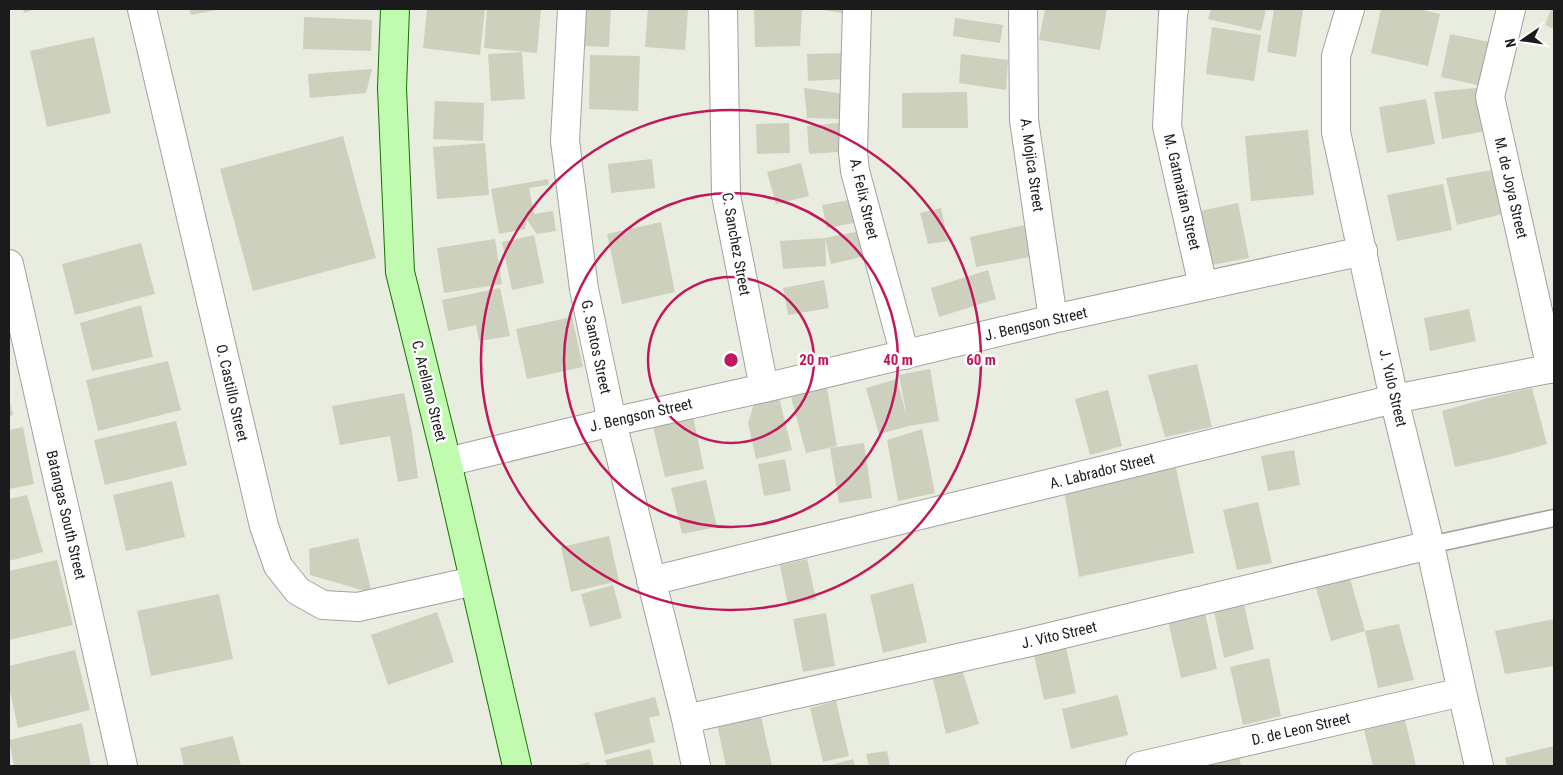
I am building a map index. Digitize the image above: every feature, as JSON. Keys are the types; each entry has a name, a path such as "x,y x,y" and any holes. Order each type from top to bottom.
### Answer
{"street":[{"name":"O. Castillo Street","path":"142,9 264,526 278,566 298,591 323,605 358,607 474,582"},
{"name":"C. Arellano Street","path":"395,9 392,88 400,272 447,462 517,766"},
{"name":"G. Santos Street","path":"572,9 565,141 584,289 612,422 696,766"},
{"name":"C. Sanchez Street","path":"723,9 726,195 764,388"},
{"name":"A. Felix Street","path":"857,9 853,152 855,171 904,355"},
{"name":"A. Mojica Street","path":"1023,9 1024,120 1053,320"},
{"name":"M. Gatmaitan Street","path":"1174,9 1167,126 1203,286"},
{"name":"J. Yulo Street","path":"1350,9 1336,56 1336,132 1394,399 1430,545 1479,766"},
{"name":"M. de Joya Street","path":"1511,9 1490,96 1553,368"},
{"name":"J. Bengson Street","path":"447,462 1053,320 1363,251"},
{"name":"Batangas South Street","path":"9,264 123,766"},
{"name":"A. Labrador Street","path":"651,582 1394,399 1553,368"},
{"name":"J. Vito Street","path":"686,719 1030,642 1430,545"},
{"name":"D. de Leon Street","path":"1140,766 1462,692"}],"lane":[{"path":"1430,545 1554,518"}],"building":[{"path":"22,9 34,9 25,13"},
{"path":"189,9 215,9 216,10 191,15"},
{"path":"427,9 485,9 480,55 423,48"},
{"path":"487,9 541,9 537,53 484,48"},
{"path":"585,9 611,10 609,47 584,46"},
{"path":"648,9 688,9 685,50 645,47"},
{"path":"754,9 802,10 800,46 755,47"},
{"path":"819,9 846,9 845,14"},
{"path":"1045,9 1107,9 1100,50 1039,40"},
{"path":"1211,9 1266,9 1261,31 1208,19"},
{"path":"1274,9 1303,10 1296,57 1267,52"},
{"path":"1381,9 1419,9 1440,14 1428,66 1371,53"},
{"path":"1551,9 1554,9 1554,29 1545,25"},
{"path":"304,17 372,20 371,51 303,49"},
{"path":"955,18 1003,25 1000,43 953,36"},
{"path":"1212,27 1261,35 1254,81 1206,74"},
{"path":"1450,34 1495,43 1492,130 1442,139 1434,92 1486,87 1441,77"},
{"path":"94,37 111,113 47,127 30,51"},
{"path":"522,52 525,99 491,101 488,54"},
{"path":"844,53 845,79 808,81 807,54"},
{"path":"961,54 1008,60 1006,90 959,83"},
{"path":"590,55 640,56 638,111 589,109"},
{"path":"372,69 366,93 310,98 308,74"},
{"path":"804,88 844,94 841,119 807,118"},
{"path":"967,92 968,128 902,128 902,93"},
{"path":"1426,99 1435,144 1387,153 1379,107"},
{"path":"435,101 484,103 483,141 433,139"},
{"path":"850,122 853,151 809,154 807,126"},
{"path":"789,123 790,153 757,154 756,124"},
{"path":"1308,130 1314,195 1251,201 1245,136"},
{"path":"343,136 376,258 253,291 220,169"},
{"path":"485,143 489,195 437,199 433,147"},
{"path":"652,159 655,188 611,193 608,164"},
{"path":"801,163 809,196 776,204 767,172"},
{"path":"1504,168 1516,211 1457,225 1446,178"},
{"path":"548,179 549,185 529,188 534,214 553,211 556,231 537,234 527,220 525,229 499,234 491,189"},
{"path":"1443,184 1452,230 1397,241 1387,195"},
{"path":"849,200 854,223 827,228 822,205"},
{"path":"1238,203 1249,258 1206,266 1195,212"},
{"path":"941,208 948,241 928,244 920,213"},
{"path":"661,222 675,292 622,304 607,234"},
{"path":"1025,225 1030,257 976,267 970,237"},
{"path":"865,230 870,255 831,264 825,238"},
{"path":"534,235 544,283 512,290 502,242"},
{"path":"825,238 826,266 783,269 780,241"},
{"path":"495,239 502,284 444,293 437,248"},
{"path":"141,243 155,294 75,315 62,264"},
{"path":"988,270 996,299 939,317 931,288"},
{"path":"824,280 829,308 788,315 783,288"},
{"path":"500,288 510,336 479,341 476,325 448,331 442,300"},
{"path":"141,305 153,357 92,371 80,323"},
{"path":"1469,309 1476,341 1430,351 1424,318"},
{"path":"572,317 583,367 527,379 516,329"},
{"path":"168,361 181,410 98,431 86,380"},
{"path":"1197,364 1212,427 1165,437 1148,375"},
{"path":"930,369 939,421 879,434 866,388 897,379 907,418 899,375"},
{"path":"827,388 837,446 806,453 791,397"},
{"path":"1532,388 1547,444 1455,467 1442,411"},
{"path":"1108,390 1122,446 1090,455 1075,399"},
{"path":"404,393 412,432 418,478 398,482 390,436 340,445 332,406"},
{"path":"779,398 792,450 756,459 748,423 754,404"},
{"path":"9,399 13,415 9,416"},
{"path":"693,416 704,469 665,477 653,427"},
{"path":"176,421 187,465 105,485 94,440"},
{"path":"23,427 34,484 9,489 9,430"},
{"path":"922,429 935,493 898,501 887,440"},
{"path":"864,443 872,498 839,503 830,448"},
{"path":"1294,450 1300,485 1268,491 1261,456"},
{"path":"785,459 791,491 764,496 758,464"},
{"path":"1175,463 1194,553 1079,577 1063,484"},
{"path":"706,480 717,527 682,534 671,488"},
{"path":"172,481 185,537 126,551 113,495"},
{"path":"27,495 43,552 9,561 9,499"},
{"path":"1258,502 1272,563 1237,570 1223,510"},
{"path":"609,536 619,581 571,592 561,547"},
{"path":"358,538 372,593 310,575 309,549"},
{"path":"807,559 816,599 788,605 780,565"},
{"path":"57,560 73,625 9,640 9,571"},
{"path":"1348,572 1365,631 1331,641 1314,581"},
{"path":"913,583 927,642 883,653 870,595"},
{"path":"613,585 622,618 590,627 581,594"},
{"path":"219,594 233,659 151,676 137,611"},
{"path":"1243,599 1254,649 1224,658 1213,607"},
{"path":"1204,608 1217,669 1181,678 1167,616"},
{"path":"437,612 454,662 388,685 371,635"},
{"path":"826,613 835,666 803,672 793,619"},
{"path":"1554,619 1554,666 1505,674 1495,631"},
{"path":"1399,624 1414,680 1378,688 1365,631"},
{"path":"1065,643 1076,693 1044,700 1033,651"},
{"path":"75,650 90,710 18,728 9,687 9,666"},
{"path":"1269,658 1281,716 1243,725 1230,667"},
{"path":"961,666 979,724 946,734 932,675"},
{"path":"1118,695 1128,735 1071,749 1062,709"},
{"path":"655,697 660,715 649,718 655,742 605,755 594,713"},
{"path":"836,701 849,756 823,762 810,708"},
{"path":"760,712 772,766 726,766 717,725"},
{"path":"1405,720 1416,766 1373,766 1364,730"},
{"path":"82,723 91,766 14,766 9,740"},
{"path":"233,736 241,766 184,766 180,748"},
{"path":"1554,746 1554,766 1507,766 1505,758"},
{"path":"650,749 654,766 607,766 605,760"},
{"path":"887,751 890,766 869,766 866,754"},
{"path":"1239,756 1241,766 1196,766"},
{"path":"853,759 855,766 827,766"},
{"path":"589,762 590,766 575,766"}]}
